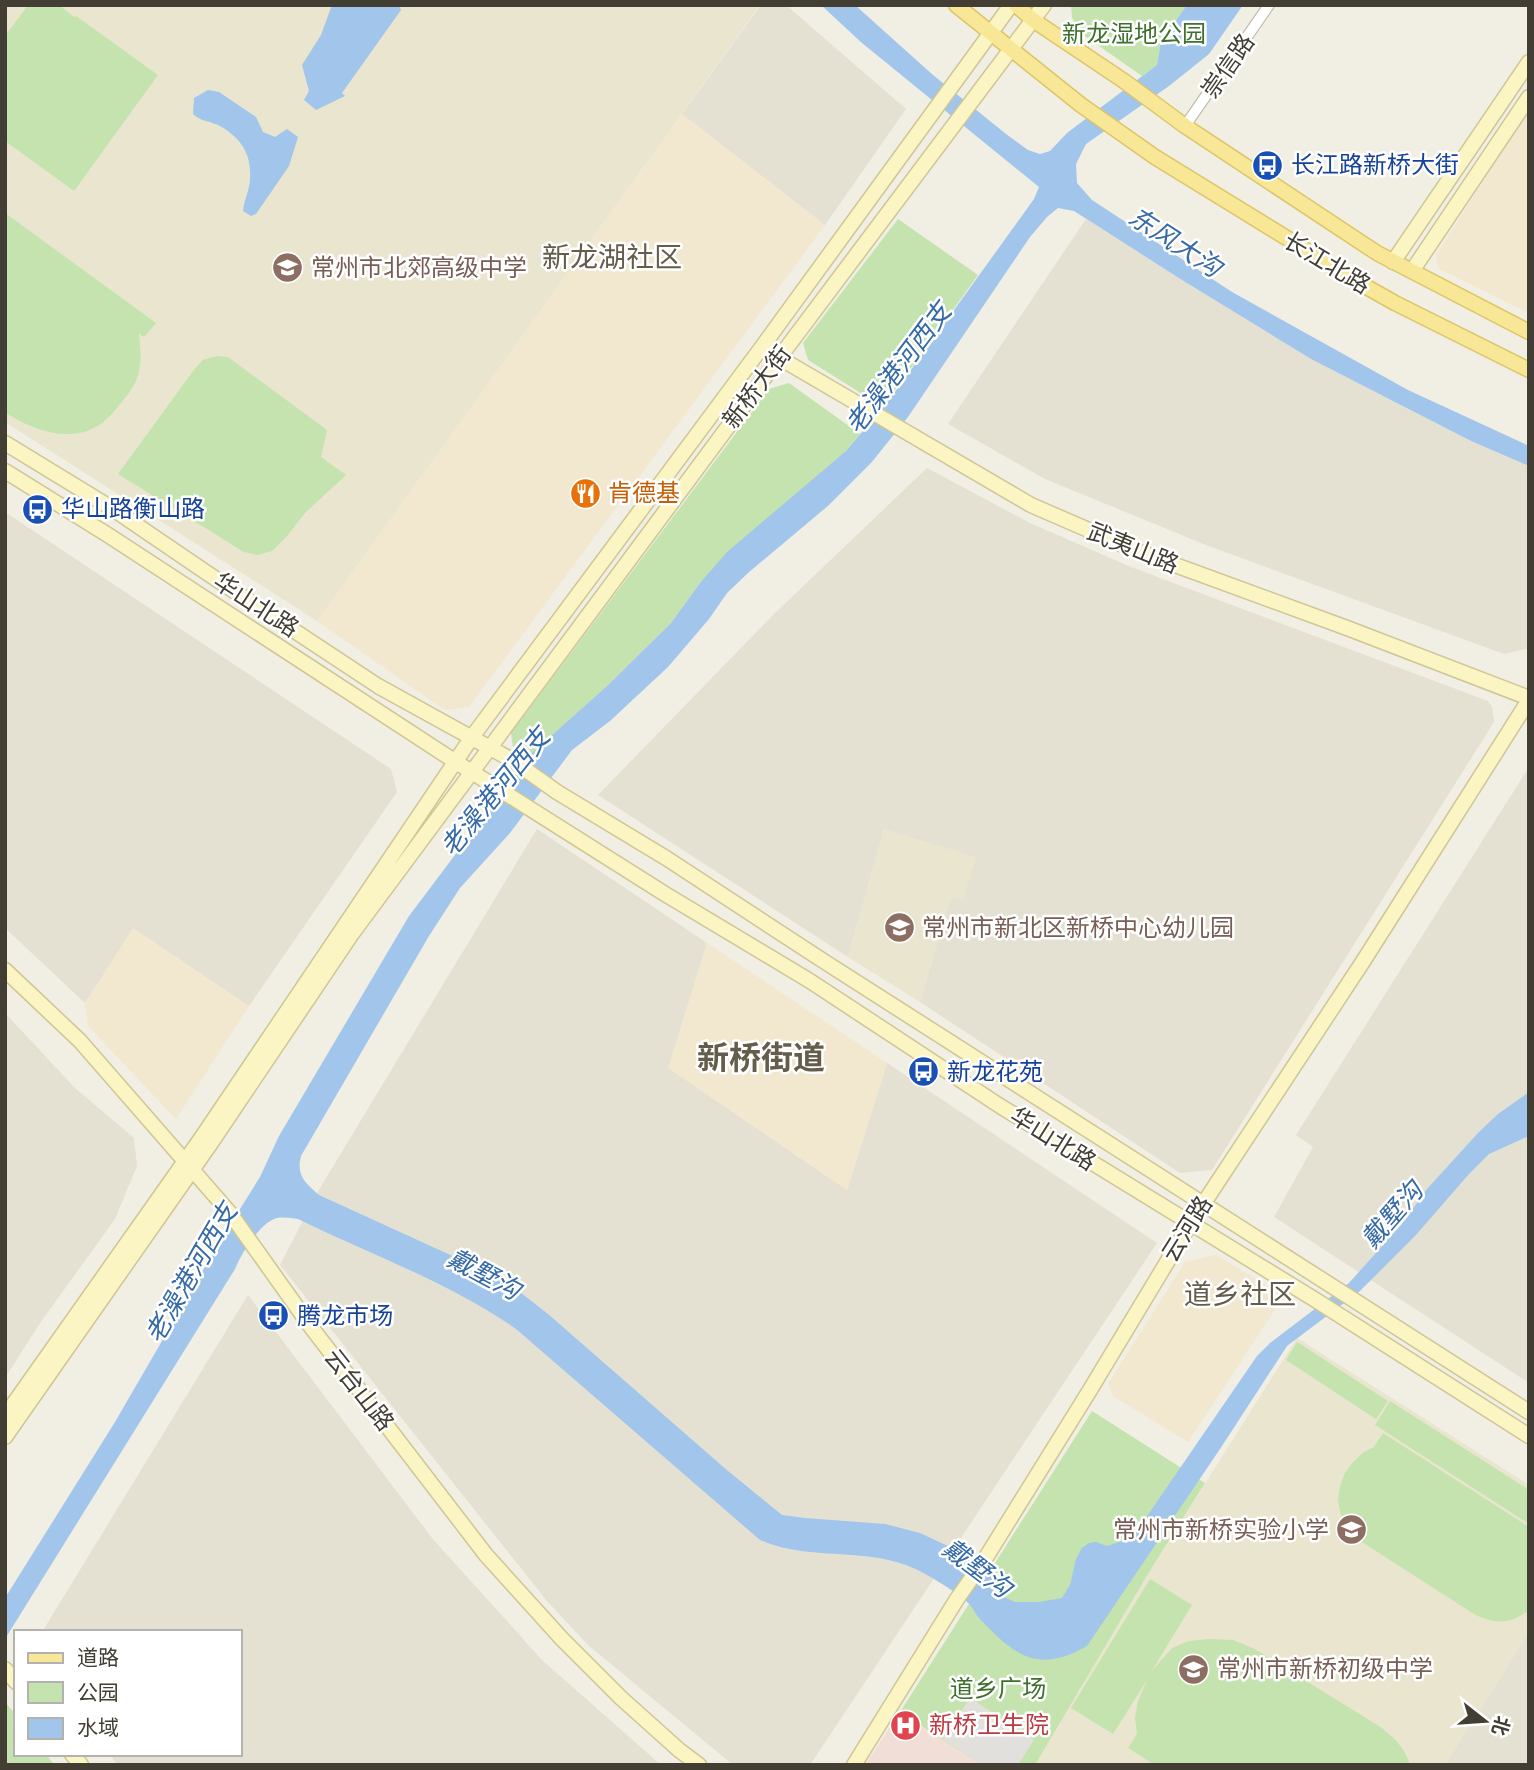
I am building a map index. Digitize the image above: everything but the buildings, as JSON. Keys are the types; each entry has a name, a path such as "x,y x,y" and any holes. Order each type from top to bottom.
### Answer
{"main road":[{"path":"956,5 1011,49"},
{"path":"1014,5 1033,20"},
{"name":"长江北路","path":"1033,20 1377,253 1529,332"},
{"name":"长江北路","path":"1011,49 1081,105 1155,157 1363,285 1529,370"}],"street":[{"name":"新桥大街","path":"189,1165 472,737 762,347 955,81 1014,5"},
{"name":"新桥大街","path":"189,1165 351,934 1044,5"},
{"name":"崇信路","path":"1182,123 1269,5"},
{"path":"1393,261 1529,62"},
{"path":"1412,271 1529,97"},
{"name":"武夷山路","path":"762,347 1031,505 1136,551 1347,628 1529,699"},
{"name":"华山北路","path":"5,443 113,509 378,686 512,760 557,792 666,858 835,969 1529,1412"},
{"name":"华山北路","path":"5,471 456,762 665,894 810,981 1000,1106 1314,1299 1529,1436"},
{"name":"云河路","path":"855,1765 1090,1390 1190,1224 1364,960 1529,699"},
{"name":"云台山路","path":"5,970 80,1041 230,1213 311,1327 486,1555 562,1639 611,1688 699,1765"},
{"path":"5,1416 189,1165"},
{"path":"5,1437 189,1165"}],"shaded area":[{"name":"常州市北郊高级中学","path":"6,5 760,5 317,621 5,422"},
{"path":"761,5 786,5 906,109 825,225 682,114"},
{"path":"1529,109 1529,313 1438,268 1436,255"},
{"path":"682,114 825,225 469,707 445,710 317,621"},
{"path":"1086,219 1311,359 1471,441 1529,466 1529,648 1504,654 1206,545 1045,479 948,424"},
{"path":"927,468 1030,523 1131,567 1488,701 1492,707 1494,722 1212,1170 1180,1173 920,1002 951,897 884,829 848,957 598,795 773,615"},
{"path":"5,512 391,769 397,792 249,1006 134,929 85,1003 5,928"},
{"path":"1529,767 1529,1383 1274,1217 1313,1147 1296,1135"},
{"path":"537,829 707,943 669,1068 847,1190 887,1063 1157,1243 810,1765 733,1765 588,1645 547,1601 280,1265 320,1188"},
{"name":"常州市新北区新桥中心幼儿园","path":"884,829 976,857 963,900 951,898 920,1002 848,957"},
{"path":"133,928 249,1006 176,1119 88,1026 85,1003"},
{"path":"707,943 887,1063 847,1190 668,1068"},
{"path":"5,1013 75,1088 134,1138 137,1166 115,1219 40,1323 5,1378"},
{"path":"1216,1255 1284,1296 1188,1442 1113,1396 1108,1384 1185,1262"},
{"path":"248,1295 432,1538 542,1660 661,1765 117,1765 111,1756 242,1756 242,1630 43,1630"},
{"name":"常州市新桥实验小学","path":"1297,1338 1529,1485 1529,1632 1445,1765 1035,1765 1148,1574"},
{"path":"1529,1632 1529,1765 1445,1765 1446,1763"},
{"path":"970,1698 1034,1740 1018,1765 982,1765 943,1739"},
{"name":"新桥卫生院","path":"900,1712 982,1765 865,1765"}],"green space":[{"path":"28,5 59,5 158,75 74,191 5,141 5,36"},
{"name":"新龙湿地公园","path":"1071,5 1187,5 1161,41 1157,65 1142,76 1079,32 1072,17"},
{"path":"5,213 156,323 144,337 139,333 140,366 132,389 110,416 87,431 66,434 44,431 5,412"},
{"path":"898,219 978,275 883,407 808,360 803,343"},
{"path":"217,356 228,357 327,430 321,457 346,475 305,513 272,551 258,555 244,552 118,474 193,371 203,360"},
{"path":"789,383 860,434 846,451 700,583 671,623 528,758 513,747 511,733 769,389"},
{"path":"1297,1342 1388,1401 1376,1419 1286,1360"},
{"path":"1390,1401 1529,1490 1529,1524 1375,1425"},
{"name":"道乡广场","path":"1092,1411 1205,1483 1035,1765 982,1765 900,1712"},
{"path":"1383,1433 1529,1527 1529,1610 1516,1618 1502,1621 1474,1614 1362,1542 1348,1529 1338,1500 1340,1486 1353,1462 1374,1447"},
{"name":"常州市新桥初级中学","path":"1150,1579 1192,1605 1151,1672 1172,1648 1189,1641 1233,1640 1253,1648 1382,1728 1399,1744 1410,1765 1155,1765 1128,1748 1137,1734 1135,1718 1138,1701 1147,1680 1113,1734 1071,1708"},
{"path":"5,1702 14,1713 14,1756 47,1756 54,1765 5,1765"}],"water":[{"path":"332,5 399,5 401,10 342,93 345,96 316,110 304,100 309,91 302,65 321,35"},
{"name":"戴墅沟","path":"821,5 855,5 933,75 1006,134 1028,150 1040,154 1050,151 1067,133 1157,65 1161,41 1187,5 1243,5 1209,54 1169,86 1086,144 1076,164 1077,183 1092,200 1232,292 1408,390 1529,446 1529,466 1471,441 1311,359 1074,211 1058,208 1030,237 908,417 871,463 829,505 727,593 709,619 668,667 610,721 572,750 510,833 460,888 429,936 301,1156 303,1178 319,1195 481,1269 516,1289 782,1515 885,1524 920,1533 950,1547 989,1574 1006,1598 1015,1602 1039,1602 1062,1598 1070,1585 1076,1559 1082,1548 1089,1543 1096,1542 1107,1546 1132,1538 1257,1356 1270,1343 1349,1283 1401,1225 1427,1189 1478,1133 1498,1114 1529,1092 1529,1136 1489,1154 1415,1236 1360,1291 1287,1346 1087,1646 1055,1659 1041,1660 1016,1651 978,1617 963,1598 907,1565 865,1556 801,1551 760,1540 516,1329 437,1283 298,1219 283,1217 268,1222 246,1248 5,1639 5,1598 115,1422 260,1177 279,1136 409,916 531,754 607,686 671,623 727,552 846,451 890,399 1034,199 1039,187 862,43"},
{"path":"208,90 219,92 256,117 263,132 275,137 287,129 298,137 289,166 256,214 251,216 243,211 250,169 243,146 225,129 193,114 194,98"}],"place":[{"name":"长江路新桥大街","path":"1268,165"},
{"name":"常州市北郊高级中学","path":"288,268"},
{"name":"肯德基","path":"585,493"},
{"name":"华山路衡山路","path":"38,509"},
{"name":"常州市新北区新桥中心幼儿园","path":"899,928"},
{"name":"新龙花苑","path":"924,1072"},
{"name":"腾龙市场","path":"274,1316"},
{"name":"常州市新桥实验小学","path":"1352,1530"},
{"name":"常州市新桥初级中学","path":"1194,1669"},
{"name":"新桥卫生院","path":"906,1725"}],"district":[{"name":"新龙湖社区","path":"612,257"},
{"name":"新桥街道","path":"761,1058"},
{"name":"道乡社区","path":"1240,1294"}],"water label":[{"name":"东风大沟","path":"1175,242"},
{"name":"老澡港河西支","path":"898,368"},
{"name":"老澡港河西支","path":"495,792"},
{"name":"老澡港河西支","path":"191,1273"}]}
